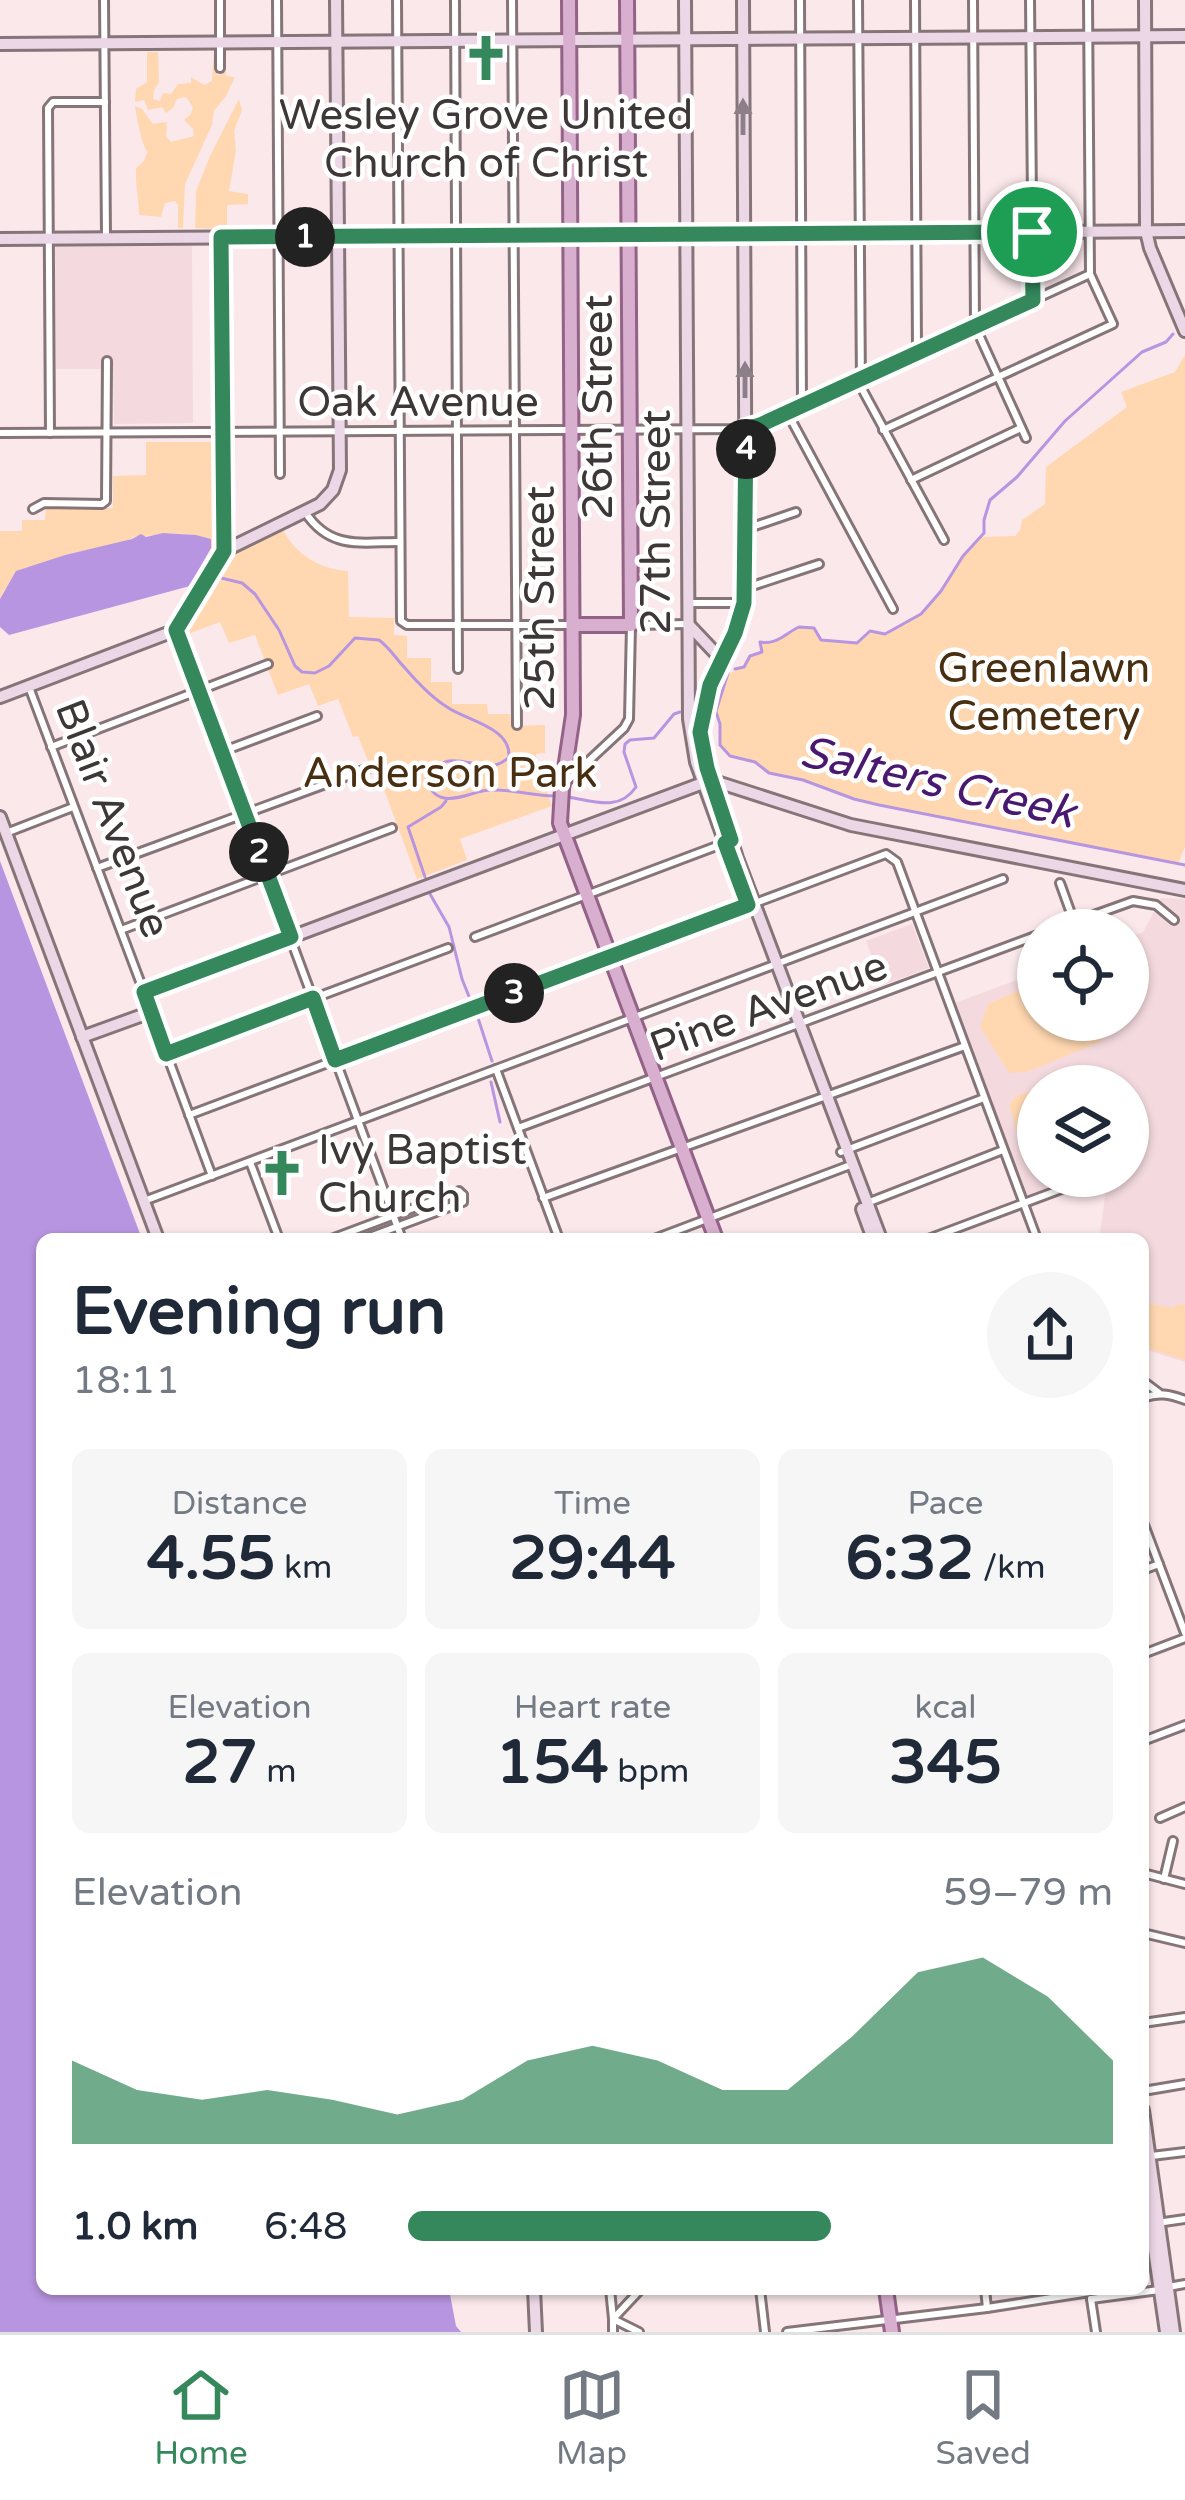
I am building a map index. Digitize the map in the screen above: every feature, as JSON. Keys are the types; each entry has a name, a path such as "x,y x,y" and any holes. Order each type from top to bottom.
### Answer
{"main road":[{"path":"0,697 176,630 224,551 305,512 325,500 336,484 340,432 336,0"},
{"name":"25th Street","path":"569,0 573,715 561,793 564,834 714,1233"},
{"name":"26th Street","path":"627,0 631,625"},
{"name":"27th Street","path":"685,0 691,734 849,1165"},
{"path":"707,781 701,721 746,588 743,0"},
{"path":"1145,0 1147,231 1185,331"},
{"path":"0,44 1185,36"},
{"path":"0,239 1185,231"},
{"path":"688,624 722,660"},
{"path":"573,625 631,625"},
{"path":"144,992 707,781 909,838 1181,890"},
{"name":"27th Street","path":"707,781 723,813 728,841"},
{"path":"723,813 722,803 728,796 747,793"},
{"path":"0,817 156,1233"},
{"name":"Blair Avenue","path":"144,992 151,1012"},
{"path":"82,1037 151,1012"},
{"path":"849,1165 875,1233"},
{"path":"849,1165 875,1233"},
{"path":"1151,2224 1170,2332"},
{"path":"534,2295 536,2332"},
{"path":"887,2295 891,2326"}],"street":[{"path":"104,0 106,238"},
{"path":"220,0 220,68"},
{"path":"277,0 280,474"},
{"path":"397,0 401,621 404,625 573,625"},
{"path":"455,0 458,669"},
{"path":"512,0 517,725"},
{"path":"800,0 802,405"},
{"path":"858,0 860,380 944,540"},
{"path":"915,0 917,352"},
{"path":"973,0 975,326 1026,438"},
{"path":"1030,0 1033,300"},
{"path":"884,430 1113,324 1090,274 1088,0"},
{"path":"50,433 49,104 105,102"},
{"path":"221,237 224,551"},
{"name":"Oak Avenue","path":"0,434 746,429 1090,274"},
{"path":"33,509 44,503 103,504 107,498 107,362"},
{"path":"788,412 893,608"},
{"path":"911,480 1021,428"},
{"path":"305,512 318,530 336,540 400,542"},
{"path":"746,529 796,512"},
{"path":"746,588 819,564"},
{"path":"688,604 744,603"},
{"path":"631,625 688,624"},
{"name":"26th Street","path":"561,793 627,724 631,625"},
{"path":"176,630 400,1233"},
{"path":"51,747 268,664"},
{"name":"Blair Avenue","path":"29,686 144,992"},
{"path":"221,752 317,716"},
{"path":"97,868 369,767"},
{"path":"6,832 73,808"},
{"path":"121,930 392,829"},
{"path":"475,937 728,841"},
{"path":"188,1115 886,854 897,862 1034,1233"},
{"path":"144,1201 1003,879"},
{"path":"1060,883 1070,909"},
{"path":"1115,909 1133,901 1156,905 1174,920"},
{"name":"Pine Avenue","path":"518,1129 1017,943"},
{"path":"166,1054 448,948"},
{"name":"Blair Avenue","path":"151,1012 212,1176"},
{"path":"543,1198 965,1046"},
{"path":"496,1070 557,1233"},
{"path":"844,1151 985,1098"},
{"path":"867,1203 1003,1150"},
{"path":"250,1162 277,1233"},
{"path":"670,1233 849,1165"},
{"path":"353,1233 459,1191 465,1199 381,1233"},
{"path":"944,1233 1042,1197"},
{"path":"1149,1386 1160,1394"},
{"path":"1149,1397 1169,1394 1185,1400"},
{"path":"1149,1538 1185,1636 1149,1651"},
{"path":"1149,1568 1159,1564"},
{"path":"1149,1739 1185,1725"},
{"path":"1160,1817 1185,1807"},
{"path":"1164,1879 1174,1841"},
{"path":"1149,1875 1185,1884"},
{"path":"1149,1934 1185,1943"},
{"path":"1149,2022 1185,2017"},
{"path":"1149,2089 1185,2084"},
{"path":"1149,2157 1185,2152"},
{"path":"1151,2224 1185,2219"},
{"path":"1149,2289 1185,2284"},
{"path":"611,2295 613,2332"},
{"path":"613,2318 635,2295"},
{"path":"761,2295 765,2332"},
{"path":"987,2295 988,2308"},
{"path":"787,2332 891,2326 1084,2295"},
{"path":"1091,2295 1096,2332"},
{"path":"613,2318 639,2332"}],"shaded area":[{"path":"192,246 193,423 114,424 113,369 56,369 55,247"},
{"path":"141,534 211,539 200,568 204,570 190,586 9,635 0,627 0,599 16,571"},
{"path":"0,861 140,1233 36,1233 36,2295 450,2295 461,2332 0,2332"},
{"path":"1161,898 1185,899 1185,1362 1149,1351 1149,1233 1100,1233 1105,1197 1149,1197 1149,1065 1017,1065 1017,1171 955,1003 1017,980 1017,1041 1149,1041 1149,921"},
{"path":"912,924 929,968 883,985 866,941"}],"green space":[{"path":"223,50 226,76 235,77 214,111 185,184 183,228 178,228 175,201 165,203 161,217 139,215 136,168 147,152 135,106 153,124 167,122 166,136 171,142 194,136 184,120 193,107 186,97 177,99 166,113 162,107 148,110 144,100 135,102 136,89 147,82 147,52 158,52 159,82 153,99 160,101 163,93 171,94 178,84 191,83 191,77 204,85 212,81 214,51 217,75 221,75"},
{"path":"239,99 242,110 234,131 229,191 248,194 248,204 227,205 227,229 195,228 196,191"},
{"name":"Greenlawn Cemetery","path":"1185,355 1185,847 1178,864 854,799 765,772 755,762 725,752 716,712 728,674 762,652 760,642 807,627 815,629 821,640 857,643 870,631 885,634 921,614 979,537 1015,536 1022,520 1045,504 1046,467 1127,407 1121,392 1175,372"},
{"path":"146,442 215,442 216,548 204,570 200,569 211,539 173,533 136,536 55,559 4,590 0,599 0,531 22,531 22,520 45,520 46,508 113,508 113,476 146,475"},
{"name":"Anderson Park","path":"283,530 310,559 348,571 349,617 394,618 394,635 407,636 407,658 431,658 431,682 452,682 452,704 487,704 488,714 510,714 511,726 545,725 545,753 536,754 537,780 544,782 552,806 460,839 467,860 417,879 378,773 373,774 358,736 353,737 338,699 318,706 309,684 278,695 255,635 229,643 220,622 185,635 232,555"},
{"path":"1017,991 1017,1041 1100,1041 1044,1065 1017,1065 1017,1073 1009,1073 980,1027 988,1004"},
{"path":"1017,1096 1017,1132 1009,1105"},
{"path":"1149,1303 1185,1305 1185,1360 1149,1349"}],"waterway":[{"path":"735,669 762,652 760,642 776,640 799,627 814,628 821,640 857,643 870,631 885,634 921,614 984,533 990,500 1017,477 1065,421 1142,352 1173,334"},
{"name":"Salters Creek","path":"213,576 242,583 255,594 302,672 315,673 329,666 355,638 379,640 435,699 503,738 509,757 499,764 457,761 437,767 427,778 437,795 456,798 500,790 558,796"},
{"path":"716,711 728,673"},
{"name":"Salters Creek","path":"568,797 605,803 629,795 636,787 625,744 654,738 680,712"},
{"name":"Salters Creek","path":"710,712 716,712 720,745 730,756 755,762 769,773 879,805 1185,865"},
{"path":"425,877 408,827 446,801"},
{"path":"430,894 449,927 470,999"},
{"path":"477,1015 492,1061"},
{"path":"491,1082 500,1122"}],"place":[{"name":"Wesley Grove United Church of Christ","path":"486,58"},
{"name":"Ivy Baptist Church","path":"282,1173"}],"route":[{"path":"1032,232 1033,300 746,429 744,603 710,685 700,732 731,840 725,843 748,905 335,1060 313,998 166,1054 144,992 291,937 176,630 224,551 221,237 1032,232"}]}
